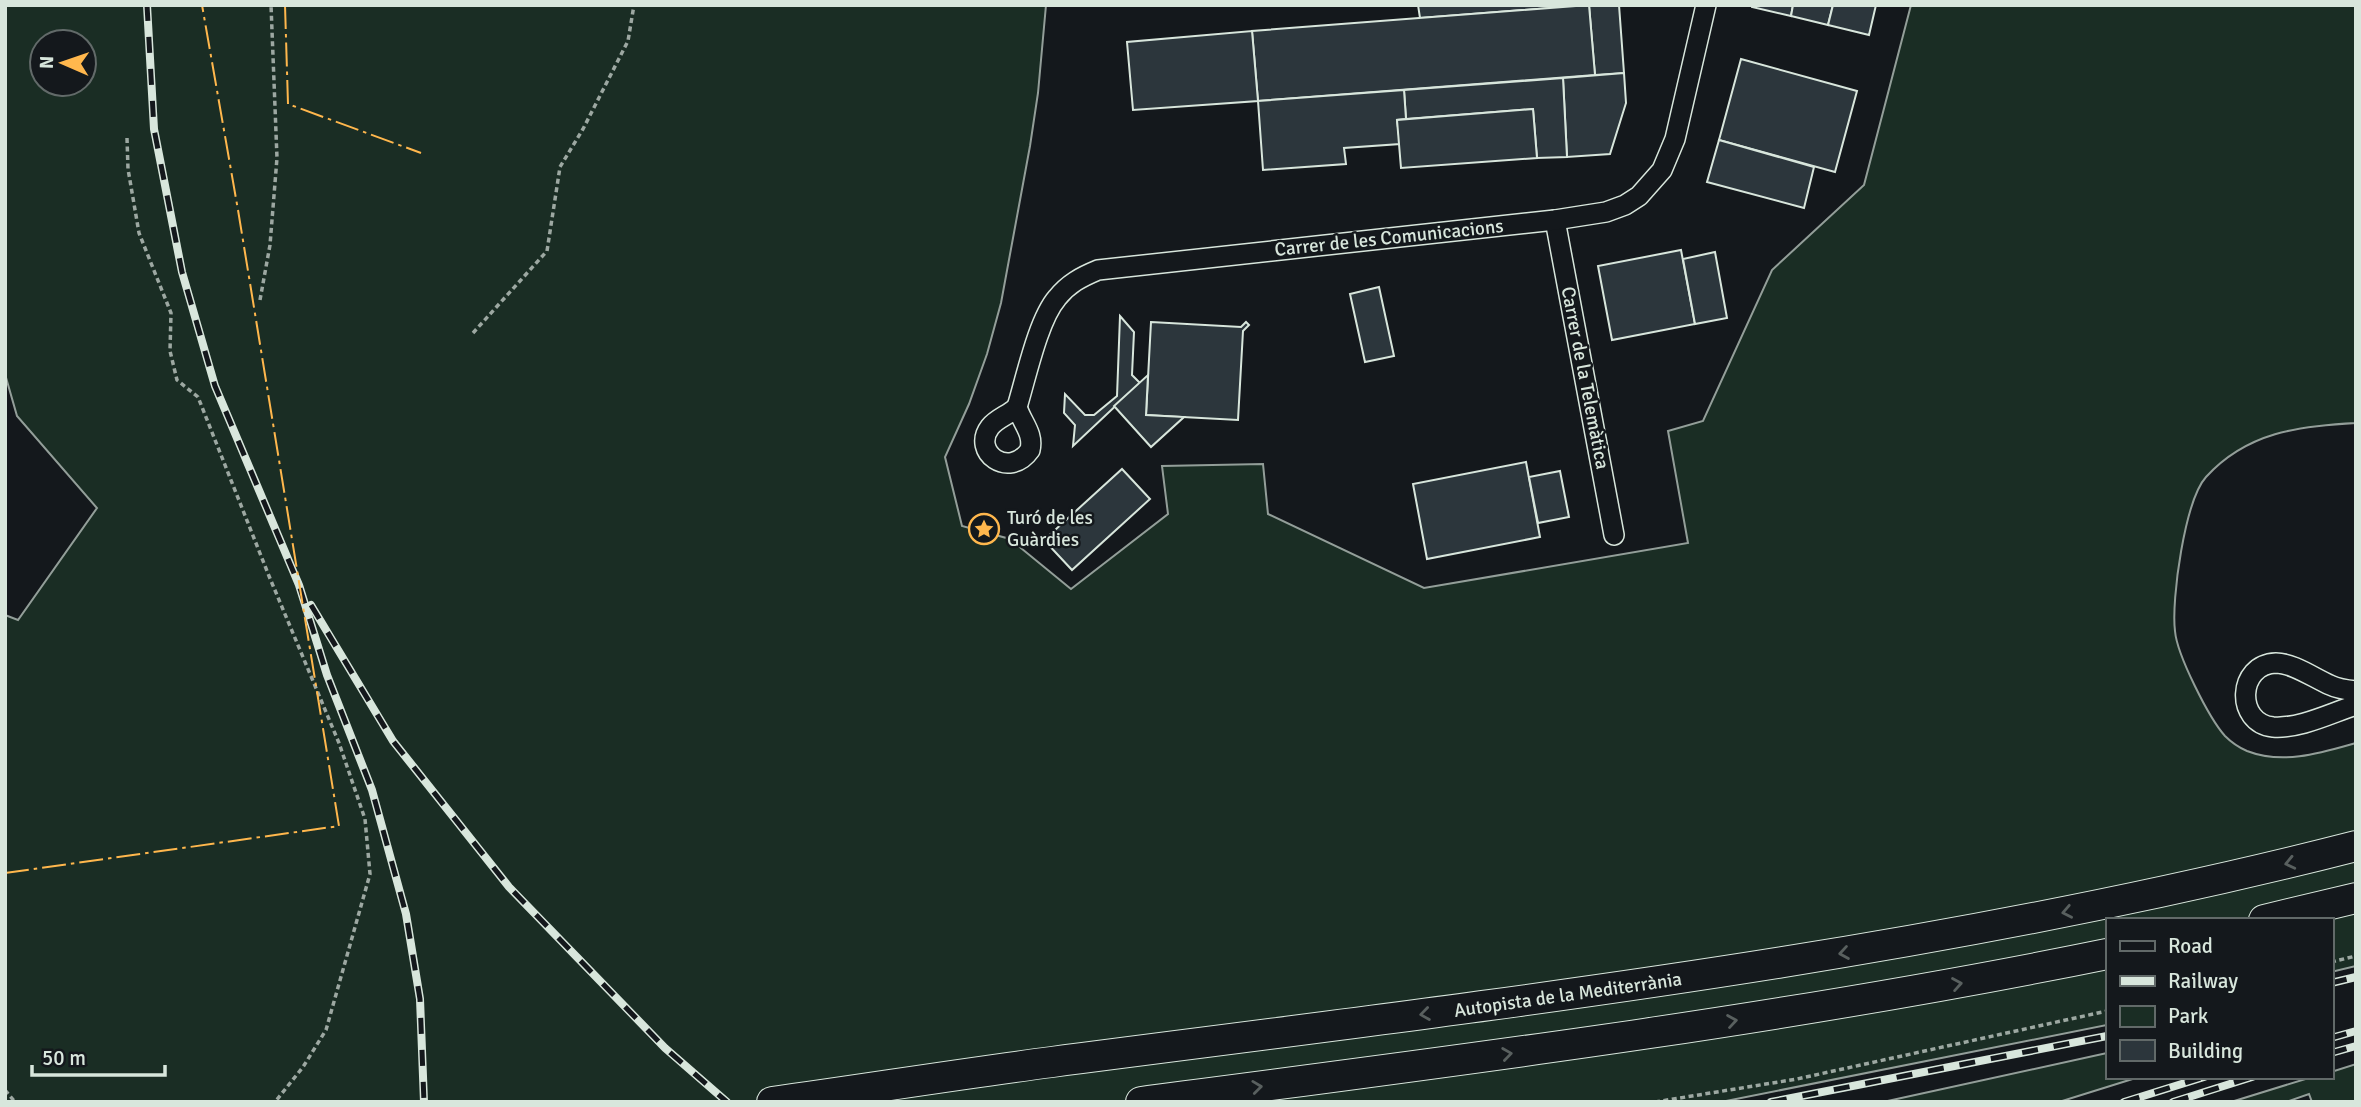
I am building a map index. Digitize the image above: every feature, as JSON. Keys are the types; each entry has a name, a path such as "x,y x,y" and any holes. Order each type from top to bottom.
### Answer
{"highway":[{"name":"Autopista de la Mediterrània","path":"772,1102 1738,971 2078,910 2356,846"},
{"path":"2272,918 2356,898"},
{"path":"1141,1102 1763,1017 1886,997 2106,954"}],"street":[{"name":"Carrer de les Comunicacions","path":"1017,407 1054,300 1080,277 1098,270 1555,220 1606,212 1625,205 1645,190 1662,170 1675,139 1706,5"},
{"name":"Carrer de la Telemàtica","path":"1555,220 1614,536"},
{"path":"2356,691 2332,686 2285,664 2275,663 2256,670 2245,688 2247,708 2253,717 2272,727 2299,723 2356,705"}],"path":[{"path":"260,300 270,244 277,158 271,5"},
{"path":"473,333 547,251 560,167 583,129 628,41 635,5"},
{"path":"127,138 128,169 139,233 171,313 170,351 177,380 198,397 339,743 365,819 370,873 326,1030 303,1067 275,1102"},
{"path":"2333,962 2356,956"},
{"path":"1655,1102 1797,1079 2106,1011"},
{"path":"5,1090 15,1102"}],"green space":[{"path":"5,5 1046,5 1030,146 1001,303 969,404 945,457 962,526 1010,539 1071,589 1168,514 1162,466 1263,464 1268,514 1424,588 1688,543 1668,431 1703,421 1772,270 1864,185 1911,5 2356,5 2356,423 2314,426 2275,434 2239,450 2206,477 2198,489 2186,528 2174,616 2177,642 2195,686 2218,727 2235,744 2261,755 2288,757 2316,754 2356,743 2356,966 2333,972 2333,918 2106,918 2106,1025 1721,1102 5,1102 5,615 18,620 97,508 17,416 5,374"},
{"path":"2106,1053 2106,1079 2133,1079 2059,1102 1883,1102"},
{"path":"2356,1064 2356,1102 2312,1102 2309,1094 2286,1102 2231,1102 2306,1079 2333,1079 2333,1071"}],"building":[{"path":"1418,5 1589,5 1420,18"},
{"path":"1589,5 1619,5 1624,73 1595,75"},
{"path":"1589,5 1595,75 1258,101 1252,31"},
{"path":"1752,5 1793,5 1791,16"},
{"path":"1793,5 1833,5 1828,25 1791,16"},
{"path":"1833,5 1876,5 1869,35 1828,25"},
{"path":"1252,31 1258,101 1133,110 1127,42"},
{"path":"1741,59 1857,91 1835,172 1719,140"},
{"path":"1624,73 1626,103 1610,154 1567,157 1563,78"},
{"path":"1563,78 1567,157 1537,158 1533,109 1406,119 1404,90"},
{"path":"1404,90 1406,119 1397,120 1400,144 1344,148 1346,164 1263,170 1258,101"},
{"path":"1533,109 1537,158 1401,168 1397,120"},
{"path":"1719,140 1814,167 1804,208 1707,182"},
{"path":"1681,250 1695,324 1612,340 1598,266"},
{"path":"1715,252 1727,318 1695,324 1683,259"},
{"path":"1379,287 1394,356 1365,362 1350,294"},
{"path":"1120,316 1134,332 1132,375 1140,383 1073,446 1075,425 1064,413 1065,394 1085,415 1094,415 1117,396"},
{"path":"1151,322 1241,327 1246,322 1249,325 1243,331 1238,420 1146,415"},
{"path":"1148,375 1146,415 1184,417 1151,447 1114,406"},
{"path":"1526,462 1540,537 1427,559 1413,484"},
{"path":"1122,469 1150,499 1072,570 1044,540"},
{"path":"1560,471 1569,517 1538,523 1529,477"}],"railway":[{"path":"147,5 154,129 182,272 215,386 299,585 327,675 372,790 406,914 420,999 424,1102"},
{"path":"311,605 393,741 509,887 665,1048 727,1102"},
{"path":"2333,983 2356,977"},
{"path":"2333,1037 2356,1031"},
{"path":"1771,1102 2106,1036"},
{"path":"2333,1052 2356,1046"},
{"path":"2124,1102 2198,1079"},
{"path":"2173,1102 2246,1079"}],"power":[{"path":"5,873 339,826 202,5"},
{"path":"285,5 288,104 421,153"}],"place":[{"name":"Turó de les Guàrdies","path":"984,529"}]}
